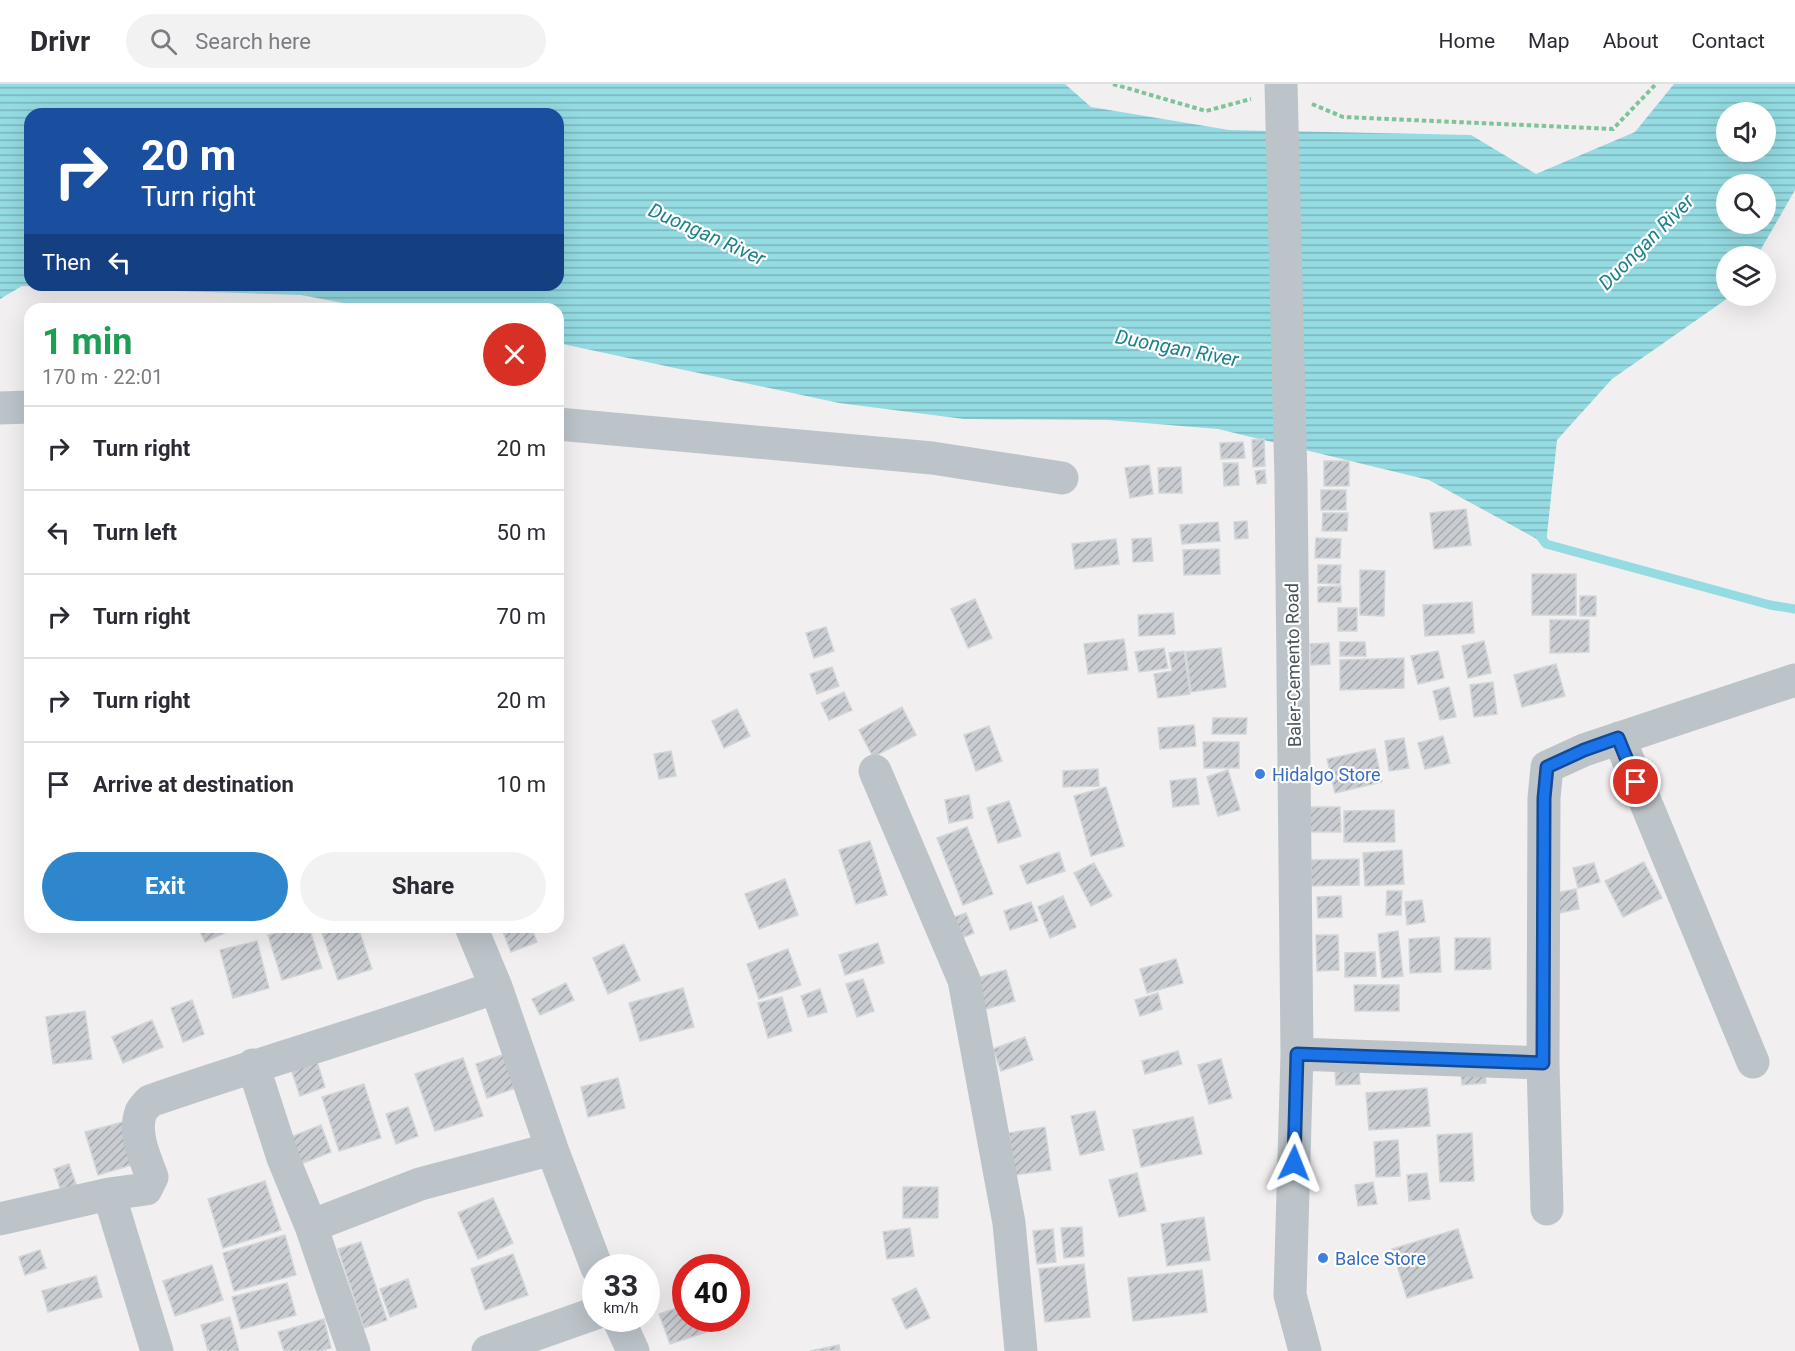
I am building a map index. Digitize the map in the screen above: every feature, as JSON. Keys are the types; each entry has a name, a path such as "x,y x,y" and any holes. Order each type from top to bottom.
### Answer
{"street":[{"name":"Baler-Cemento Road","path":"1281,97 1291,480 1297,1054 1290,1295 1305,1351"},
{"path":"0,408 24,407"},
{"path":"564,425 932,458 1062,478"},
{"path":"1547,1209 1543,1063 1544,798 1547,767 1618,738 1795,680"},
{"path":"1618,738 1753,1062"},
{"path":"876,771 964,980 1009,1224 1022,1351"},
{"path":"474,933 496,987 552,1149 592,1254"},
{"path":"0,1219 109,1194 146,1189 152,1177 141,1146 139,1129 141,1112 150,1101 253,1065 437,1008 496,987"},
{"path":"1297,1054 1543,1063"},
{"path":"253,1065 283,1158 311,1226 354,1351"},
{"path":"311,1226 420,1184 552,1149"},
{"path":"109,1194 157,1351"},
{"path":"488,1351 582,1318"},
{"path":"624,1332 633,1351"}],"path":[{"path":"1113,84 1206,111 1281,97 1343,117 1613,129 1656,84"}],"water":[{"name":"Duongan River","path":"0,84 1065,84 1091,107 1229,130 1471,135 1536,174 1635,132 1674,84 1795,84 1795,190 1776,223 1776,174 1716,174 1716,234 1770,234 1763,246 1716,246 1717,306 1612,379 1557,440 1546,544 1429,480 1218,429 1108,420 964,419 839,403 564,344 564,303 343,303 301,295 177,291 564,291 564,108 24,108 24,286 0,299"}],"building":[{"path":"1264,439 1265,466 1253,467 1252,440"},
{"path":"1243,442 1245,458 1221,459 1220,443"},
{"path":"1324,461 1349,461 1349,486 1324,486"},
{"path":"1223,463 1238,463 1239,485 1224,486"},
{"path":"1149,465 1153,494 1130,498 1125,468"},
{"path":"1181,467 1182,493 1159,493 1158,468"},
{"path":"1265,470 1266,483 1257,484 1255,471"},
{"path":"1321,490 1346,490 1346,510 1321,510"},
{"path":"1466,509 1471,545 1434,549 1430,513"},
{"path":"1323,513 1348,513 1347,531 1322,531"},
{"path":"1247,521 1248,538 1235,539 1234,522"},
{"path":"1218,522 1220,541 1182,544 1180,525"},
{"path":"1151,538 1153,561 1133,562 1132,539"},
{"path":"1316,538 1341,539 1340,558 1315,558"},
{"path":"1116,539 1119,564 1075,569 1072,544"},
{"path":"1219,549 1220,574 1184,575 1183,550"},
{"path":"1318,565 1341,565 1340,584 1318,583"},
{"path":"1360,570 1385,571 1384,616 1360,615"},
{"path":"1532,574 1576,574 1576,615 1532,615"},
{"path":"1341,586 1341,602 1318,602 1318,587"},
{"path":"1580,596 1596,596 1596,616 1580,616"},
{"path":"975,599 992,638 968,648 951,609"},
{"path":"1472,602 1474,633 1425,636 1423,605"},
{"path":"1338,608 1357,608 1357,631 1338,631"},
{"path":"1173,613 1175,634 1139,636 1138,615"},
{"path":"1550,620 1589,620 1589,652 1550,653"},
{"path":"826,627 834,651 814,658 806,633"},
{"path":"1124,639 1128,670 1088,674 1084,644"},
{"path":"1484,641 1491,673 1468,678 1462,646"},
{"path":"1340,642 1365,642 1366,656 1340,656"},
{"path":"1329,643 1330,664 1311,665 1310,644"},
{"path":"1164,648 1168,668 1139,672 1135,652"},
{"path":"1221,648 1226,687 1191,692 1186,652"},
{"path":"1184,651 1190,694 1158,698 1154,674 1172,671 1169,653"},
{"path":"1438,651 1444,678 1418,684 1411,656"},
{"path":"1404,658 1404,688 1340,690 1340,660"},
{"path":"1556,664 1565,696 1522,707 1514,675"},
{"path":"832,667 839,686 817,694 810,674"},
{"path":"1493,682 1497,714 1474,717 1470,685"},
{"path":"1449,687 1456,717 1440,720 1433,691"},
{"path":"844,692 852,710 829,720 821,703"},
{"path":"902,707 916,735 873,757 859,730"},
{"path":"737,709 750,736 724,748 712,721"},
{"path":"1213,718 1247,718 1246,734 1212,734"},
{"path":"1194,725 1196,746 1160,749 1158,728"},
{"path":"989,726 1002,761 976,771 964,735"},
{"path":"1443,736 1450,763 1425,769 1418,743"},
{"path":"1404,738 1409,768 1389,771 1385,741"},
{"path":"1203,742 1239,742 1239,768 1204,768"},
{"path":"1375,749 1382,782 1335,793 1327,759"},
{"path":"671,751 676,776 659,779 654,754"},
{"path":"1098,769 1099,786 1063,787 1063,771"},
{"path":"1228,770 1240,810 1218,816 1207,777"},
{"path":"1196,778 1199,804 1173,807 1170,781"},
{"path":"1106,787 1124,846 1091,856 1074,796"},
{"path":"969,795 973,818 949,823 945,800"},
{"path":"1009,801 1021,836 998,843 987,808"},
{"path":"1308,807 1340,807 1341,832 1308,832"},
{"path":"1394,810 1395,842 1344,842 1344,811"},
{"path":"967,827 993,894 963,905 937,838"},
{"path":"870,841 887,895 856,904 839,850"},
{"path":"1402,850 1404,884 1365,886 1363,853"},
{"path":"1059,852 1065,871 1027,884 1020,866"},
{"path":"1359,859 1359,885 1311,886 1311,860"},
{"path":"1644,862 1662,898 1623,917 1605,881"},
{"path":"1094,863 1112,896 1091,906 1074,873"},
{"path":"1594,863 1600,882 1578,888 1573,868"},
{"path":"785,879 798,915 759,929 745,894"},
{"path":"1576,889 1579,909 1559,913 1555,893"},
{"path":"1387,891 1402,891 1401,915 1386,915"},
{"path":"1063,896 1076,927 1050,938 1038,907"},
{"path":"1341,896 1342,917 1318,918 1317,897"},
{"path":"1422,900 1425,922 1407,925 1405,902"},
{"path":"1031,902 1038,921 1010,930 1004,911"},
{"path":"966,913 974,933 954,941 946,920"},
{"path":"1398,931 1403,976 1382,978 1378,934"},
{"path":"201,933 224,933 205,942"},
{"path":"311,933 322,968 282,980 268,935"},
{"path":"322,933 360,933 372,969 338,980"},
{"path":"503,933 533,933 537,942 511,952"},
{"path":"1316,935 1338,935 1339,970 1317,971"},
{"path":"1439,937 1441,972 1410,973 1409,939"},
{"path":"1455,938 1490,938 1491,969 1455,970"},
{"path":"257,941 269,988 233,998 220,950"},
{"path":"878,943 884,963 845,975 839,955"},
{"path":"624,944 640,980 608,994 593,958"},
{"path":"788,949 801,985 759,999 747,964"},
{"path":"1375,952 1376,976 1345,977 1345,953"},
{"path":"1176,959 1183,983 1147,993 1140,969"},
{"path":"1006,970 1015,1001 982,1010 973,979"},
{"path":"863,979 874,1011 857,1017 846,984"},
{"path":"566,983 574,1000 540,1015 532,999"},
{"path":"1354,985 1399,985 1399,1011 1355,1011"},
{"path":"683,988 694,1027 640,1041 629,1003"},
{"path":"820,989 827,1012 808,1017 801,996"},
{"path":"1158,993 1162,1009 1140,1016 1135,1000"},
{"path":"782,997 792,1031 768,1038 758,1003"},
{"path":"192,1000 204,1034 183,1042 171,1008"},
{"path":"85,1011 92,1059 53,1064 46,1017"},
{"path":"152,1020 163,1047 123,1063 112,1037"},
{"path":"1025,1037 1033,1060 1001,1071 993,1049"},
{"path":"1178,1051 1182,1064 1145,1074 1142,1061"},
{"path":"505,1054 516,1088 487,1098 476,1064"},
{"path":"315,1055 325,1087 300,1096 289,1063"},
{"path":"1358,1057 1360,1084 1336,1085 1334,1059"},
{"path":"463,1058 483,1116 435,1131 415,1074"},
{"path":"1221,1059 1232,1098 1209,1104 1198,1065"},
{"path":"1484,1060 1486,1083 1462,1085 1460,1062"},
{"path":"618,1078 625,1108 588,1117 581,1087"},
{"path":"364,1084 381,1138 339,1151 322,1097"},
{"path":"1427,1088 1430,1126 1369,1130 1366,1093"},
{"path":"408,1107 418,1136 396,1144 386,1114"},
{"path":"1095,1111 1104,1150 1080,1155 1071,1116"},
{"path":"1193,1117 1202,1154 1141,1167 1133,1130"},
{"path":"123,1122 135,1164 98,1175 85,1132"},
{"path":"321,1125 331,1152 298,1165 288,1138"},
{"path":"1045,1127 1051,1170 1015,1175 1009,1133"},
{"path":"1472,1133 1474,1181 1440,1182 1437,1135"},
{"path":"1398,1140 1400,1176 1376,1177 1374,1142"},
{"path":"69,1164 77,1187 61,1191 54,1169"},
{"path":"1137,1173 1146,1211 1119,1217 1109,1180"},
{"path":"1427,1173 1430,1199 1409,1201 1407,1175"},
{"path":"265,1181 281,1230 223,1248 208,1199"},
{"path":"1373,1182 1377,1204 1358,1206 1355,1185"},
{"path":"903,1187 938,1187 938,1218 903,1218"},
{"path":"493,1198 513,1243 478,1259 458,1213"},
{"path":"1204,1217 1210,1260 1167,1266 1161,1224"},
{"path":"1082,1227 1084,1256 1064,1258 1061,1228"},
{"path":"910,1228 914,1256 887,1259 883,1232"},
{"path":"1053,1229 1056,1262 1037,1264 1033,1231"},
{"path":"1458,1229 1473,1278 1407,1298 1392,1249"},
{"path":"285,1235 296,1275 234,1291 223,1253"},
{"path":"361,1242 387,1320 364,1328 338,1249"},
{"path":"40,1250 46,1268 25,1275 19,1257"},
{"path":"513,1254 528,1295 485,1310 471,1269"},
{"path":"1084,1264 1090,1317 1045,1322 1039,1269"},
{"path":"212,1265 223,1300 175,1316 163,1281"},
{"path":"1202,1270 1207,1312 1133,1321 1128,1278"},
{"path":"96,1276 102,1297 48,1312 42,1291"},
{"path":"408,1279 417,1307 390,1317 380,1289"},
{"path":"287,1283 296,1315 241,1329 232,1297"},
{"path":"916,1288 930,1318 906,1329 892,1299"},
{"path":"672,1310 672,1332 707,1332 670,1344 660,1314"},
{"path":"230,1317 239,1351 208,1351 201,1325"},
{"path":"324,1319 331,1348 321,1351 284,1351 278,1332"},
{"path":"839,1345 840,1351 810,1351"}],"waterway":[{"path":"1540,536 1546,544 1770,605 1795,609"}],"place":[{"name":"Hidalgo Store","path":"1260,774"},
{"name":"Balce Store","path":"1323,1258"}],"route":[{"path":"1294,1163 1297,1054 1543,1063 1544,798 1547,767 1618,738 1636,782"}]}
